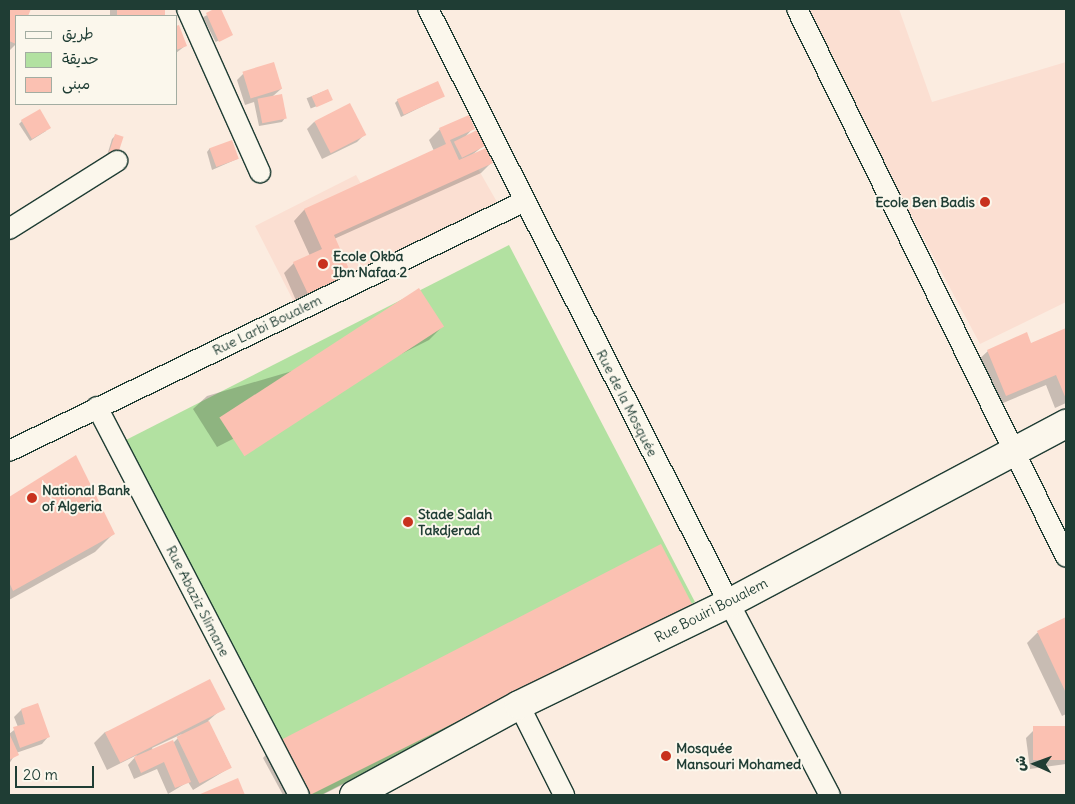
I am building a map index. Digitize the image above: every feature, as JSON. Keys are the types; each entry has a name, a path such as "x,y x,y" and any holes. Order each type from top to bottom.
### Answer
{"main road":[{"name":"Rue Bouiri Boualem","path":"354,795 519,704 729,603 1066,424"}],"street":[{"path":"187,9 260,172"},
{"name":"Rue de la Mosquée","path":"428,9 729,603 830,795"},
{"path":"797,9 1066,557"},
{"path":"9,229 117,161"},
{"name":"Rue Larbi Boualem","path":"9,451 525,201"},
{"name":"Rue Abaziz Slimane","path":"97,407 299,795"},
{"path":"519,704 564,795"}],"shaded area":[{"name":"Ecole Ben Badis","path":"801,9 899,9 932,102 1066,62 1066,302 980,344"},
{"name":"Ecole Okba Ibn Nafaa 2","path":"477,167 497,202 294,302 255,226 356,175 376,210"}],"green space":[{"name":"Stade Salah Takdjerad","path":"509,245 695,602 321,795 300,795 122,442"}],"building":[{"path":"9,9 31,9 28,15 15,15 15,44 9,41"},
{"path":"117,9 165,9 165,15 117,15"},
{"path":"214,9 221,9 233,35 219,42 206,13"},
{"path":"178,25 187,46 178,49"},
{"path":"274,62 282,89 251,98 242,72"},
{"path":"438,81 445,97 404,115 397,99"},
{"path":"328,89 333,100 316,107 312,96"},
{"path":"282,94 287,119 262,123 257,99"},
{"path":"350,103 366,135 331,153 314,121"},
{"path":"40,109 51,128 32,139 21,120"},
{"path":"469,115 475,129 450,140 459,160 486,148 493,163 334,235 352,276 309,296 293,262 322,249 304,209 446,144 439,128"},
{"path":"477,130 485,146 462,158 454,142"},
{"path":"115,134 124,137 117,158 108,155"},
{"path":"232,140 239,159 216,167 209,148"},
{"path":"419,288 444,327 244,456 219,418"},
{"path":"1066,328 1066,399 1056,375 1006,396 987,350 1027,332 1031,343"},
{"path":"76,455 115,534 13,591 9,582 9,497"},
{"path":"661,544 692,604 310,795 303,795 275,743"},
{"path":"1066,617 1066,693 1037,631"},
{"path":"210,679 225,709 120,763 105,733"},
{"path":"38,703 50,737 20,748 13,727 25,724 21,709"},
{"path":"209,721 232,768 199,784 177,737"},
{"path":"1033,726 1066,726 1066,760 1033,760"},
{"path":"9,733 19,755 9,760"},
{"path":"173,740 191,782 175,788 164,762 141,773 134,757"},
{"path":"238,778 245,795 198,795"}],"place":[{"name":"Ecole Ben Badis","path":"985,202"},
{"name":"Ecole Okba Ibn Nafaa 2","path":"323,264"},
{"name":"National Bank of Algeria","path":"32,498"},
{"name":"Stade Salah Takdjerad","path":"408,522"},
{"name":"Mosquée Mansouri Mohamed","path":"666,756"}]}
